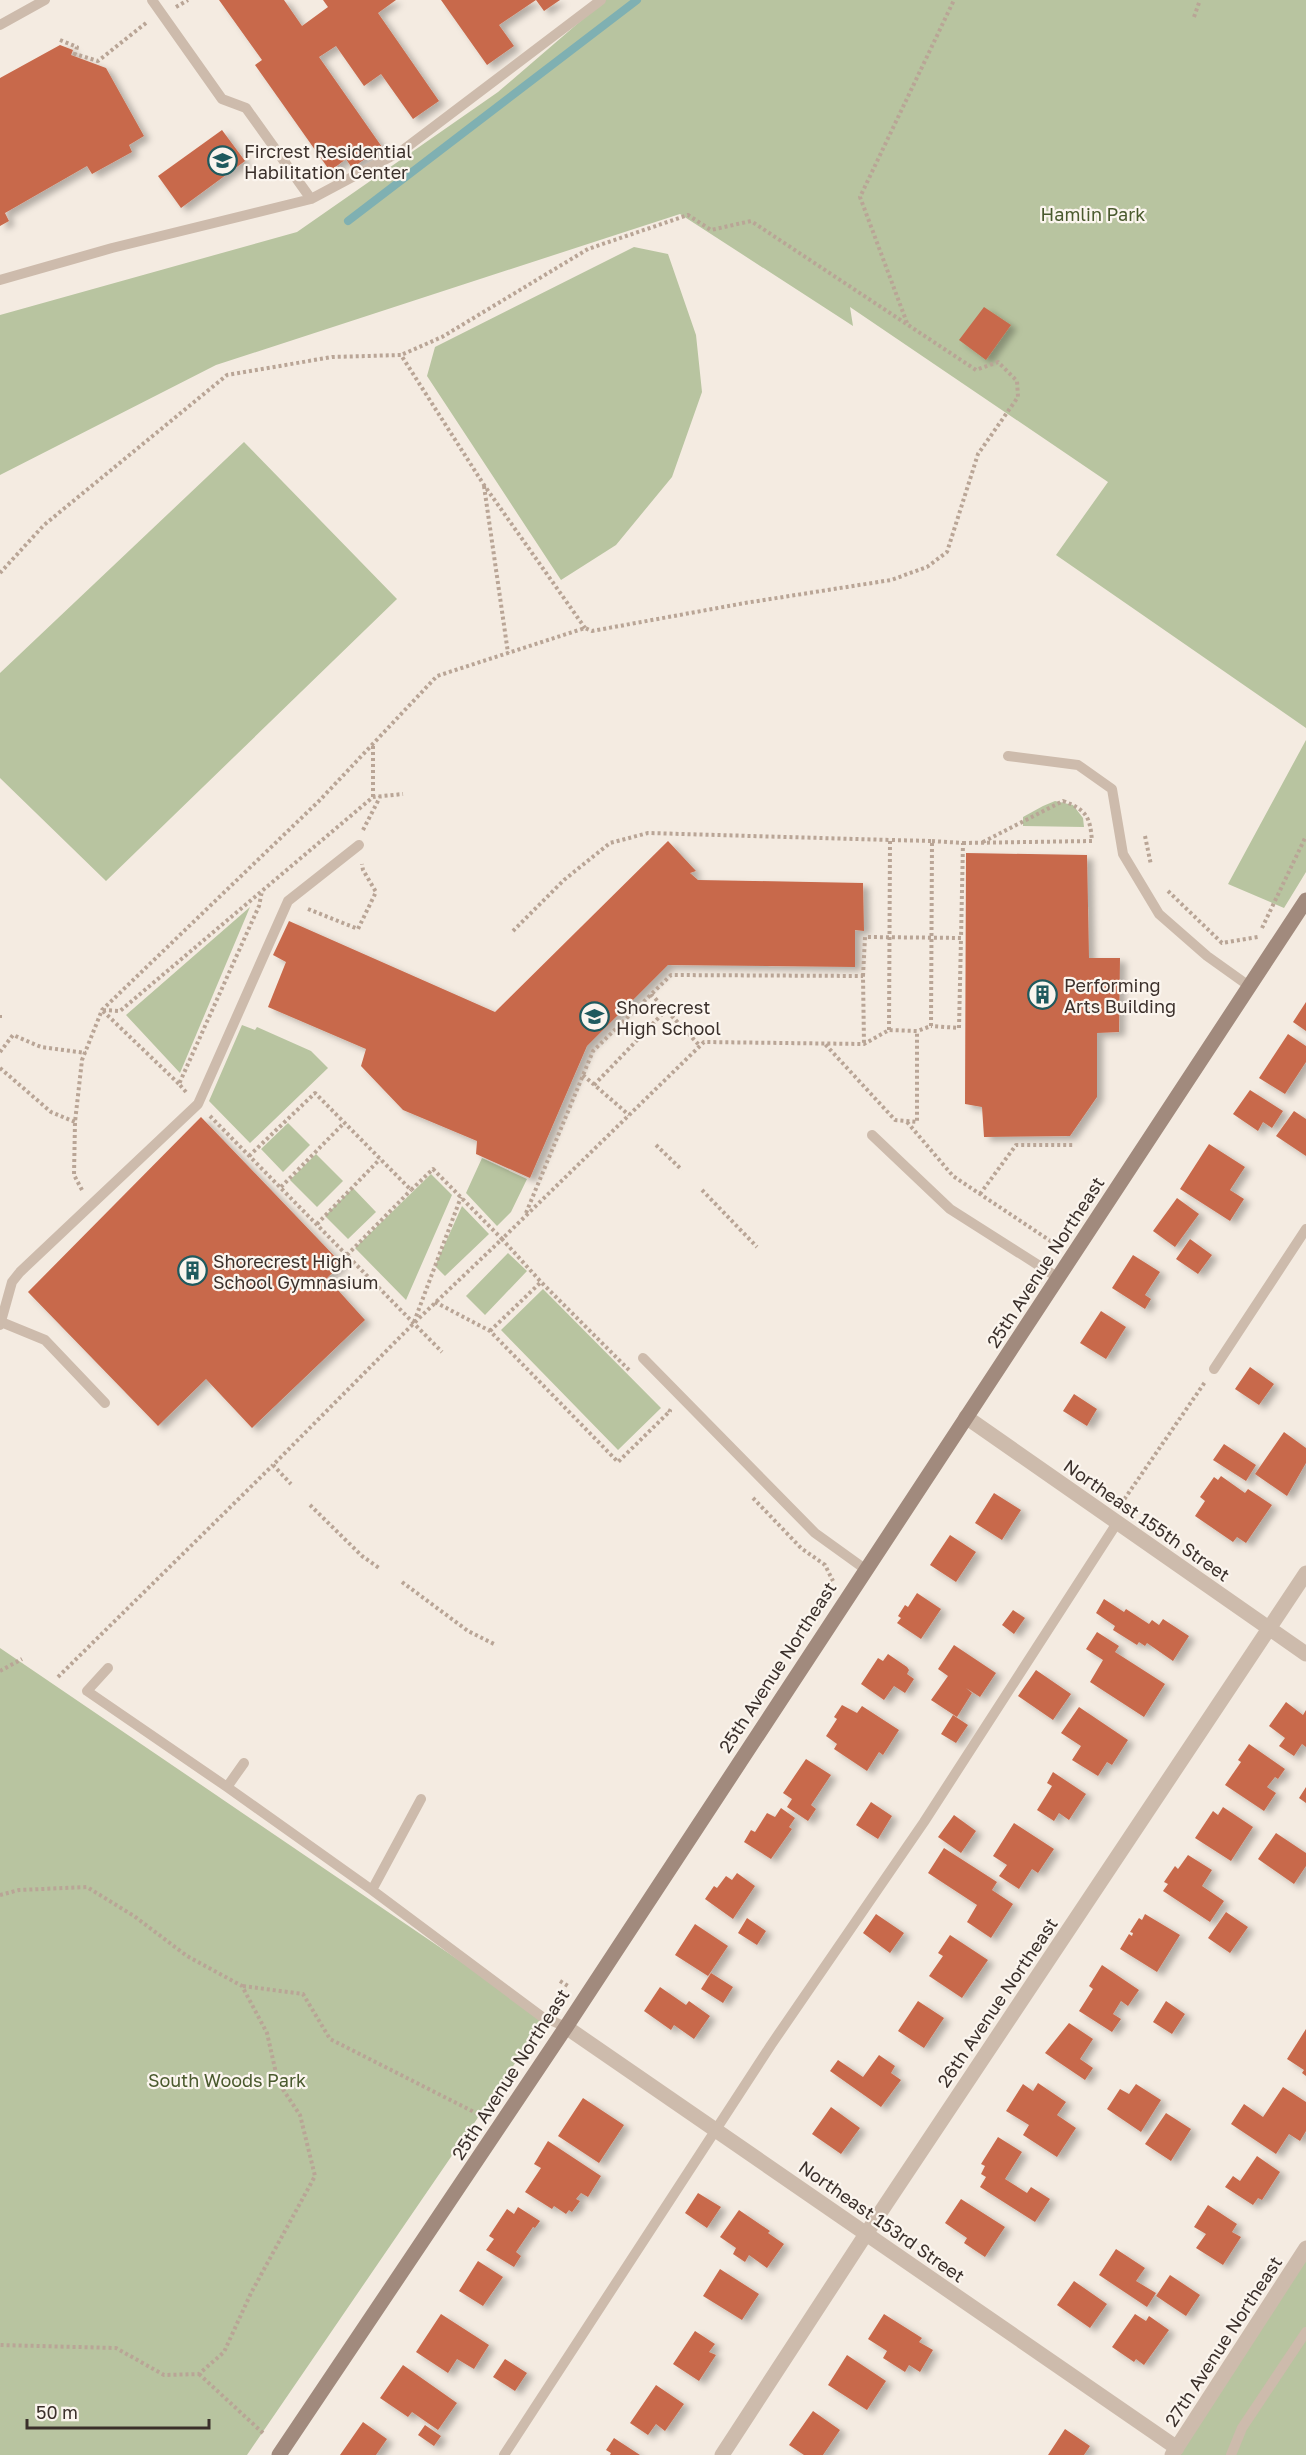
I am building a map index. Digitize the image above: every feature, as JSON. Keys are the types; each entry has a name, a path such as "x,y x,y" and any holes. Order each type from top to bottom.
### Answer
{"street":[{"name":"25th Avenue Northeast","path":"279,2455 566,2027 1306,900"},
{"name":"Northeast 155th Street","path":"966,1417 1306,1654"},
{"name":"26th Avenue Northeast","path":"722,2455 866,2234 1306,1573"},
{"name":"Northeast 153rd Street","path":"566,2027 1177,2453"},
{"name":"27th Avenue Northeast","path":"1177,2453 1306,2248"}],"lane":[{"path":"0,25 45,0"},
{"path":"152,0 222,99 246,108 311,199"},
{"path":"0,280 112,248 311,199 403,150 601,0"},
{"path":"1008,756 1078,765 1112,789 1123,854 1158,914 1207,956 1249,986"},
{"path":"105,1403 45,1340 0,1324 12,1282 198,1104 288,901 359,845"},
{"path":"872,1135 950,1209 1057,1277"},
{"path":"1214,1369 1306,1229"},
{"path":"643,1358 814,1533 865,1569"},
{"path":"504,2455 771,2045 924,1822 1114,1521"},
{"path":"108,1668 87,1691 372,1890 541,2016 566,2027"},
{"path":"227,1787 244,1763"},
{"path":"372,1890 422,1799"},
{"path":"1231,2455 1242,2428 1306,2332"}],"path":[{"path":"907,324 860,197 954,0"},
{"path":"1194,17 1200,0"},
{"path":"60,40 77,47 75,54 98,61 146,23"},
{"path":"0,573 44,525 227,375 332,357 401,355 442,337 588,249 688,216 711,230 751,221 976,370 998,362 1017,381 1018,397 978,454 947,552 927,567 891,580 745,603 592,631 585,628 484,485 401,355"},
{"path":"484,485 508,653"},
{"path":"90,1206 74,1175 75,1122 82,1060 102,1010 319,801 437,676 585,628"},
{"path":"373,743 373,797"},
{"path":"102,1010 120,1011 373,797 403,794"},
{"path":"308,909 358,929 376,892 363,870 359,845 365,823 380,796"},
{"path":"513,931 564,880 610,843 648,833 963,843 981,843 1092,842 1089,819 1078,807 1063,801 981,843"},
{"path":"1160,884 1222,943 1257,939 1306,836"},
{"path":"1145,837 1153,872"},
{"path":"889,1029 890,840"},
{"path":"931,1026 932,841"},
{"path":"58,1677 435,1302 704,1042 864,1044 889,1029 917,1031 931,1026 960,1029 963,843"},
{"path":"179,1084 259,906 262,891"},
{"path":"864,1044 865,937 961,938"},
{"path":"525,1216 593,1051 671,975 863,976"},
{"path":"651,994 700,1046"},
{"path":"102,1010 179,1084 442,1352"},
{"path":"594,1085 666,1010"},
{"path":"824,1043 895,1120 917,1122 917,1031"},
{"path":"1,1049 13,1035 41,1047 86,1053"},
{"path":"0,1068 51,1112 75,1122"},
{"path":"583,1075 629,1115"},
{"path":"249,1156 315,1093 411,1190"},
{"path":"907,1121 953,1176 1055,1244"},
{"path":"281,1187 344,1123"},
{"path":"980,1194 1017,1145 1073,1144"},
{"path":"656,1145 682,1170"},
{"path":"317,1224 380,1158"},
{"path":"347,1255 433,1169 629,1371"},
{"path":"702,1190 757,1247"},
{"path":"414,1323 461,1197"},
{"path":"490,1330 541,1282"},
{"path":"435,1302 490,1330 618,1462 670,1412 662,1403"},
{"path":"1114,1521 1214,1369"},
{"path":"273,1465 291,1484"},
{"path":"310,1504 362,1556 379,1568"},
{"path":"402,1582 468,1631 494,1644"},
{"path":"0,1671 22,1659"},
{"path":"0,1895 19,1890 87,1887 134,1917 187,1956 242,1986 303,1994 330,2039 476,2113"},
{"path":"560,1981 568,1986"},
{"path":"0,2345 116,2348 164,2375 199,2374 224,2352 251,2293 315,2176 300,2115 278,2082 267,2033 242,1986"},
{"path":"199,2374 264,2434"}],"green space":[{"name":"Hamlin Park","path":"605,0 1306,0 1306,728 1056,555 1108,482 850,307 853,326 680,214 216,365 0,475 0,315 297,232 498,92"},
{"path":"634,247 668,254 696,335 702,392 672,477 616,545 561,580 427,376 435,347"},
{"path":"244,442 397,599 106,881 0,778 0,673"},
{"path":"1306,740 1306,872 1284,908 1228,884"},
{"path":"1055,801 1073,805 1083,818 1084,827 1023,826 1023,817"},
{"path":"250,907 180,1073 126,1015"},
{"path":"242,1025 255,1030 257,1027 311,1051 328,1068 250,1143 209,1101"},
{"path":"288,1123 310,1145 283,1172 261,1149"},
{"path":"316,1154 343,1181 317,1207 290,1180"},
{"path":"482,1158 527,1179 511,1212 497,1226 466,1193"},
{"path":"431,1174 452,1195 406,1300 355,1248"},
{"path":"353,1188 376,1212 348,1239 325,1216"},
{"path":"462,1206 489,1234 445,1276 435,1266"},
{"path":"508,1253 527,1271 485,1315 466,1296"},
{"path":"543,1289 661,1408 618,1450 501,1330"},
{"name":"South Woods Park","path":"0,1648 541,2016 544,2021 247,2455 0,2455"},
{"path":"1306,2256 1306,2455 1172,2455"}],"building":[{"path":"219,0 284,0 302,26 328,7 323,0 396,0 378,13 439,101 413,119 381,74 364,86 336,46 319,57 382,147 352,168 346,159 330,171 255,65 262,60"},
{"path":"441,0 536,0 499,25 514,46 487,65"},
{"path":"536,0 560,0 544,11"},
{"path":"60,45 73,50 71,55 106,68 144,136 129,145 132,152 92,174 87,166 5,213 9,221 0,226 0,78"},
{"path":"222,130 245,161 181,208 158,176"},
{"path":"984,307 1011,325 986,360 959,340"},
{"path":"668,841 696,871 690,873 698,880 863,883 864,931 855,930 855,967 668,965 587,1046 530,1178 476,1154 477,1141 403,1110 361,1066 366,1049 268,1007 286,962 273,955 289,921 495,1012"},
{"name":"Performing Arts Building","path":"966,853 1087,855 1089,958 1120,958 1119,1032 1097,1033 1097,1097 1070,1136 984,1137 982,1107 965,1104"},
{"path":"1306,1002 1306,1031 1293,1022"},
{"path":"1288,1034 1306,1046 1306,1062 1285,1094 1259,1078"},
{"path":"1250,1090 1283,1111 1272,1128 1263,1122 1258,1131 1233,1114"},
{"path":"1294,1111 1306,1119 1306,1156 1276,1136"},
{"name":"Shorecrest High School Gymnasium","path":"201,1117 342,1264 327,1278 365,1320 252,1428 206,1379 158,1426 28,1292"},
{"path":"1209,1144 1245,1167 1230,1190 1244,1199 1230,1221 1180,1189"},
{"path":"1177,1198 1199,1214 1175,1247 1153,1231"},
{"path":"1190,1239 1212,1255 1198,1274 1176,1259"},
{"path":"1133,1255 1160,1272 1145,1295 1151,1299 1145,1309 1112,1288"},
{"path":"1101,1311 1126,1327 1106,1359 1080,1343"},
{"path":"1250,1367 1274,1384 1259,1405 1235,1389"},
{"path":"1074,1394 1097,1409 1087,1426 1063,1411"},
{"path":"1284,1432 1306,1448 1306,1463 1287,1496 1255,1474"},
{"path":"1224,1444 1256,1465 1246,1481 1213,1460"},
{"path":"1221,1476 1245,1493 1248,1489 1272,1505 1246,1543 1237,1537 1233,1542 1195,1516 1205,1501 1200,1497 1214,1477 1218,1480"},
{"path":"994,1493 1021,1510 1002,1540 975,1523"},
{"path":"950,1535 976,1552 956,1582 930,1565"},
{"path":"917,1593 941,1609 921,1639 897,1623 901,1618 898,1616 905,1605 908,1607"},
{"path":"1104,1599 1124,1612 1126,1609 1149,1624 1152,1620 1159,1625 1163,1619 1189,1636 1173,1661 1147,1643 1145,1646 1139,1642 1137,1645 1113,1630 1115,1626 1096,1613"},
{"path":"1013,1610 1025,1618 1014,1634 1002,1625"},
{"path":"1097,1632 1119,1646 1115,1652 1165,1684 1144,1717 1090,1682 1103,1660 1086,1649"},
{"path":"954,1645 996,1673 980,1697 966,1688 972,1693 957,1717 931,1700 948,1676 938,1669"},
{"path":"888,1654 907,1667 909,1670 907,1674 914,1679 905,1693 894,1686 884,1700 861,1684 878,1658 883,1661"},
{"path":"1036,1670 1071,1694 1053,1720 1018,1696"},
{"path":"1286,1702 1303,1715 1306,1710 1306,1747 1302,1744 1294,1756 1279,1746 1285,1738 1269,1726"},
{"path":"842,1705 857,1713 862,1706 899,1730 883,1755 879,1752 867,1771 834,1749 837,1744 826,1736 837,1719 834,1717"},
{"path":"1079,1707 1128,1740 1112,1765 1107,1762 1098,1776 1072,1760 1081,1746 1061,1733"},
{"path":"953,1715 968,1725 956,1743 941,1734"},
{"path":"1249,1744 1285,1769 1278,1779 1275,1777 1267,1787 1276,1793 1264,1811 1225,1785 1241,1762 1238,1760"},
{"path":"806,1759 831,1775 811,1805 816,1809 808,1821 787,1807 792,1799 783,1793"},
{"path":"1053,1772 1086,1794 1069,1820 1059,1813 1054,1821 1037,1810 1052,1786 1047,1783"},
{"path":"1306,1787 1306,1803 1299,1798"},
{"path":"871,1802 892,1816 878,1839 856,1825"},
{"path":"1223,1807 1253,1827 1231,1861 1195,1838 1213,1811 1218,1815"},
{"path":"781,1808 795,1818 789,1827 792,1829 771,1859 744,1842 751,1830 755,1832 767,1813 775,1817"},
{"path":"954,1815 976,1831 961,1853 938,1837"},
{"path":"1014,1823 1054,1849 1038,1873 1032,1869 1019,1889 999,1876 1007,1865 993,1856"},
{"path":"1276,1833 1306,1853 1306,1866 1294,1884 1258,1859"},
{"path":"944,1848 997,1882 992,1890 1013,1904 991,1938 967,1922 977,1905 928,1873"},
{"path":"1188,1855 1212,1870 1202,1886 1224,1901 1210,1922 1163,1891 1168,1884 1164,1882 1175,1866 1178,1869"},
{"path":"737,1873 755,1886 733,1919 705,1899 714,1886 717,1888 726,1876 732,1880"},
{"path":"1226,1912 1248,1927 1230,1953 1208,1938"},
{"path":"876,1914 904,1933 890,1953 863,1933"},
{"path":"1145,1914 1180,1935 1157,1972 1120,1949 1129,1934 1132,1936 1133,1933 1130,1932 1139,1918 1142,1920"},
{"path":"747,1918 766,1931 757,1945 738,1933"},
{"path":"695,1924 728,1946 708,1976 675,1955"},
{"path":"950,1935 988,1960 962,1998 929,1976 943,1956 938,1953"},
{"path":"1102,1965 1139,1990 1128,2006 1121,2001 1113,2014 1121,2019 1112,2032 1079,2011 1093,1989 1089,1986"},
{"path":"711,1973 733,1987 723,2003 701,1989"},
{"path":"660,1987 686,2005 689,2001 710,2016 694,2039 674,2025 671,2030 644,2011"},
{"path":"918,2001 944,2018 924,2048 898,2031"},
{"path":"1166,2001 1185,2014 1172,2034 1153,2022"},
{"path":"1069,2023 1093,2039 1080,2059 1093,2068 1085,2080 1045,2053"},
{"path":"1306,2029 1306,2076 1302,2073 1304,2070 1287,2059"},
{"path":"879,2055 895,2066 891,2073 901,2080 881,2107 830,2071 838,2060 863,2077"},
{"path":"1038,2083 1066,2102 1057,2115 1076,2128 1057,2157 1023,2135 1029,2125 1006,2111 1023,2084 1033,2091"},
{"path":"1136,2084 1161,2100 1141,2132 1107,2109 1120,2089 1129,2094"},
{"path":"1283,2087 1306,2102 1306,2131 1300,2141 1289,2134 1276,2154 1231,2124 1244,2104 1263,2117"},
{"path":"583,2098 624,2125 599,2163 558,2136"},
{"path":"831,2107 860,2128 841,2154 812,2134"},
{"path":"1166,2113 1191,2129 1171,2161 1145,2144"},
{"path":"998,2137 1022,2152 1005,2179 1027,2193 1031,2187 1050,2199 1035,2222 980,2187 986,2177 981,2174 985,2166 981,2164"},
{"path":"548,2141 601,2176 588,2197 581,2193 576,2199 580,2201 572,2212 569,2210 566,2214 554,2206 552,2209 525,2192 541,2168 534,2164"},
{"path":"1257,2156 1280,2172 1262,2200 1258,2198 1253,2205 1225,2187 1233,2176 1240,2181"},
{"path":"698,2193 721,2207 707,2228 685,2213"},
{"path":"961,2199 1005,2227 985,2257 964,2243 967,2238 945,2223"},
{"path":"1208,2205 1237,2224 1232,2232 1241,2237 1223,2265 1196,2248 1206,2234 1194,2227"},
{"path":"518,2207 540,2221 535,2228 533,2227 516,2252 521,2256 514,2267 486,2250 494,2239 489,2236 507,2209 514,2214"},
{"path":"739,2210 770,2231 768,2233 784,2244 767,2268 749,2255 745,2262 733,2254 736,2248 720,2237"},
{"path":"1116,2249 1145,2268 1136,2281 1156,2293 1147,2307 1099,2275"},
{"path":"478,2261 503,2277 483,2306 459,2291"},
{"path":"720,2269 759,2294 742,2320 703,2296"},
{"path":"1170,2275 1200,2295 1186,2316 1156,2296"},
{"path":"1074,2281 1107,2304 1090,2328 1057,2305"},
{"path":"441,2314 489,2345 474,2369 457,2359 448,2373 416,2352"},
{"path":"884,2314 922,2338 919,2342 933,2350 920,2372 909,2365 905,2372 883,2358 887,2351 868,2339"},
{"path":"1135,2314 1146,2321 1149,2316 1169,2330 1144,2365 1136,2359 1134,2362 1112,2347"},
{"path":"695,2331 715,2344 709,2352 716,2355 699,2381 673,2364"},
{"path":"847,2355 886,2381 867,2410 828,2385"},
{"path":"505,2359 527,2373 515,2391 493,2377"},
{"path":"403,2365 457,2403 438,2430 412,2412 408,2417 380,2398"},
{"path":"656,2385 684,2404 665,2431 656,2424 648,2435 630,2423"},
{"path":"813,2411 840,2430 823,2455 804,2455 789,2445"},
{"path":"363,2422 387,2439 376,2455 340,2455"},
{"path":"425,2425 441,2436 434,2446 418,2435"},
{"path":"1065,2429 1090,2446 1084,2455 1048,2455"},
{"path":"614,2438 640,2455 610,2455 611,2453 606,2450"}],"waterway":[{"path":"348,221 637,0"}],"place":[{"name":"Fircrest Residential Habilitation Center","path":"223,161"},
{"name":"Performing Arts Building","path":"1043,995"},
{"name":"Shorecrest High School","path":"595,1017"},
{"name":"Shorecrest High School Gymnasium","path":"192,1271"}]}
